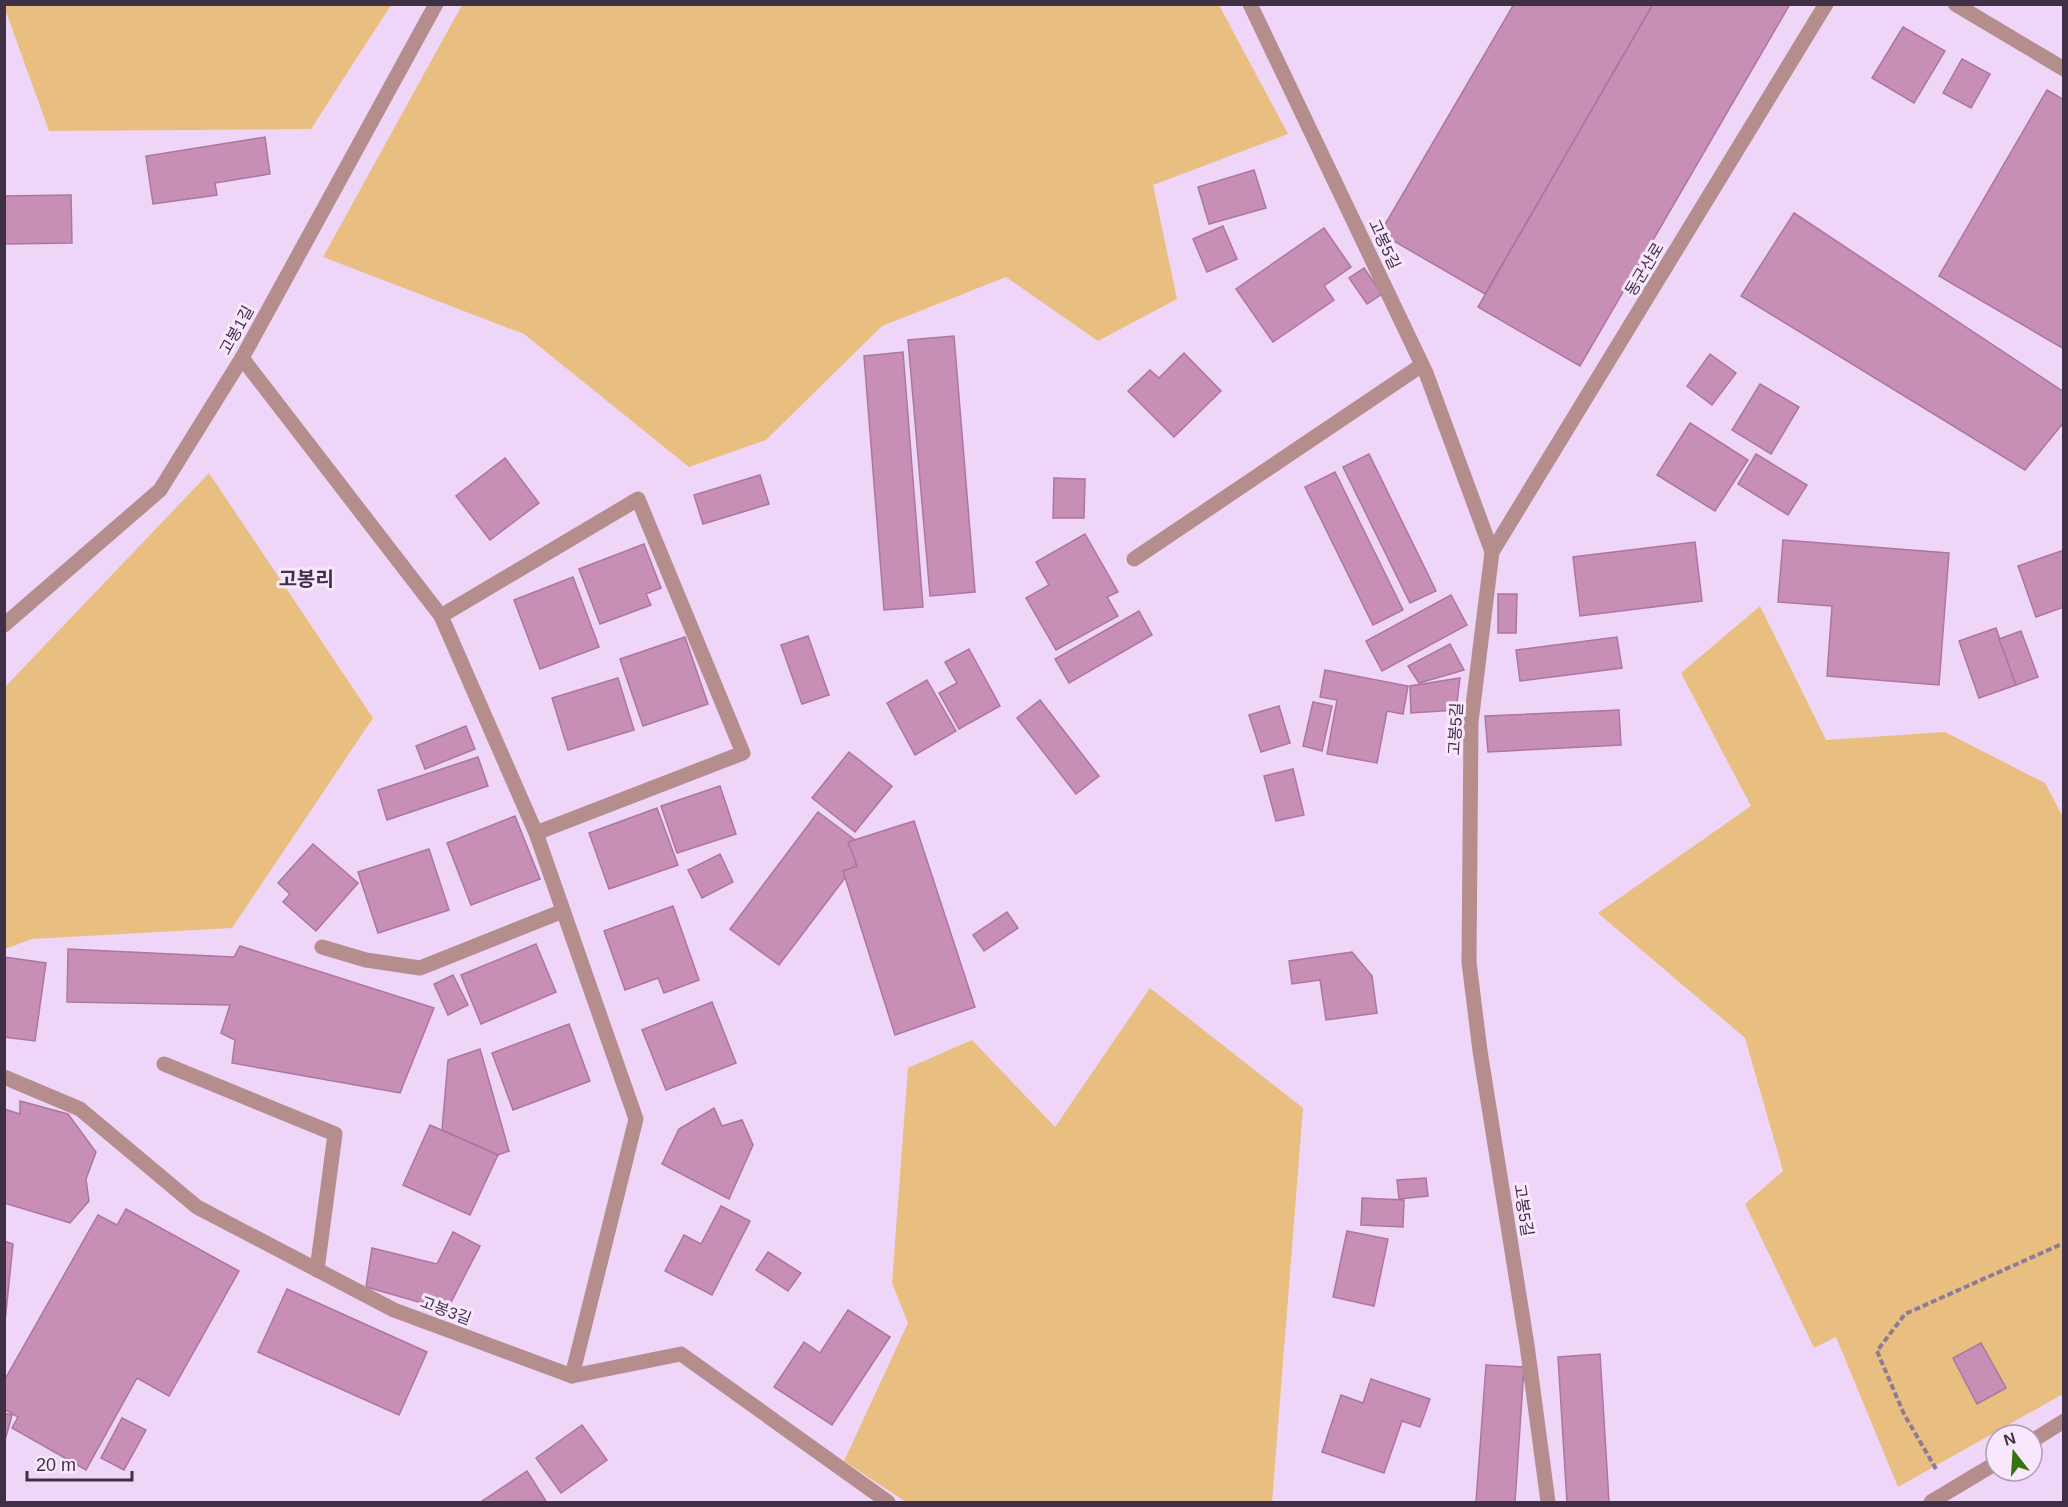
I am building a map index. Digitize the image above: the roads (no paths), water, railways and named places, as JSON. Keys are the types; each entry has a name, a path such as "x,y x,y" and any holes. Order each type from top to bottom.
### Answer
{"street":[{"name":"고봉1길","path":"4,625 160,490 242,358 436,4"},
{"name":"고봉5길","path":"1250,4 1422,365 1492,552 1471,722 1468,962 1527,1345 1548,1503"},
{"name":"동군산로","path":"1492,552 1826,4"},
{"path":"1955,4 2064,69"},
{"path":"242,358 441,616 536,833 636,1119 572,1376 681,1354 888,1503"},
{"path":"1134,559 1422,365"},
{"path":"441,616 638,499 743,753 536,833"},
{"path":"322,947 366,960 420,968 563,911"},
{"path":"164,1064 335,1134 317,1270"},
{"name":"고봉3길","path":"4,1077 80,1109 197,1207 394,1310 572,1376"},
{"path":"2044,1434 2064,1422"},
{"path":"1931,1503 1984,1470"}],"district":[{"name":"고봉리","path":"306,579"}]}
